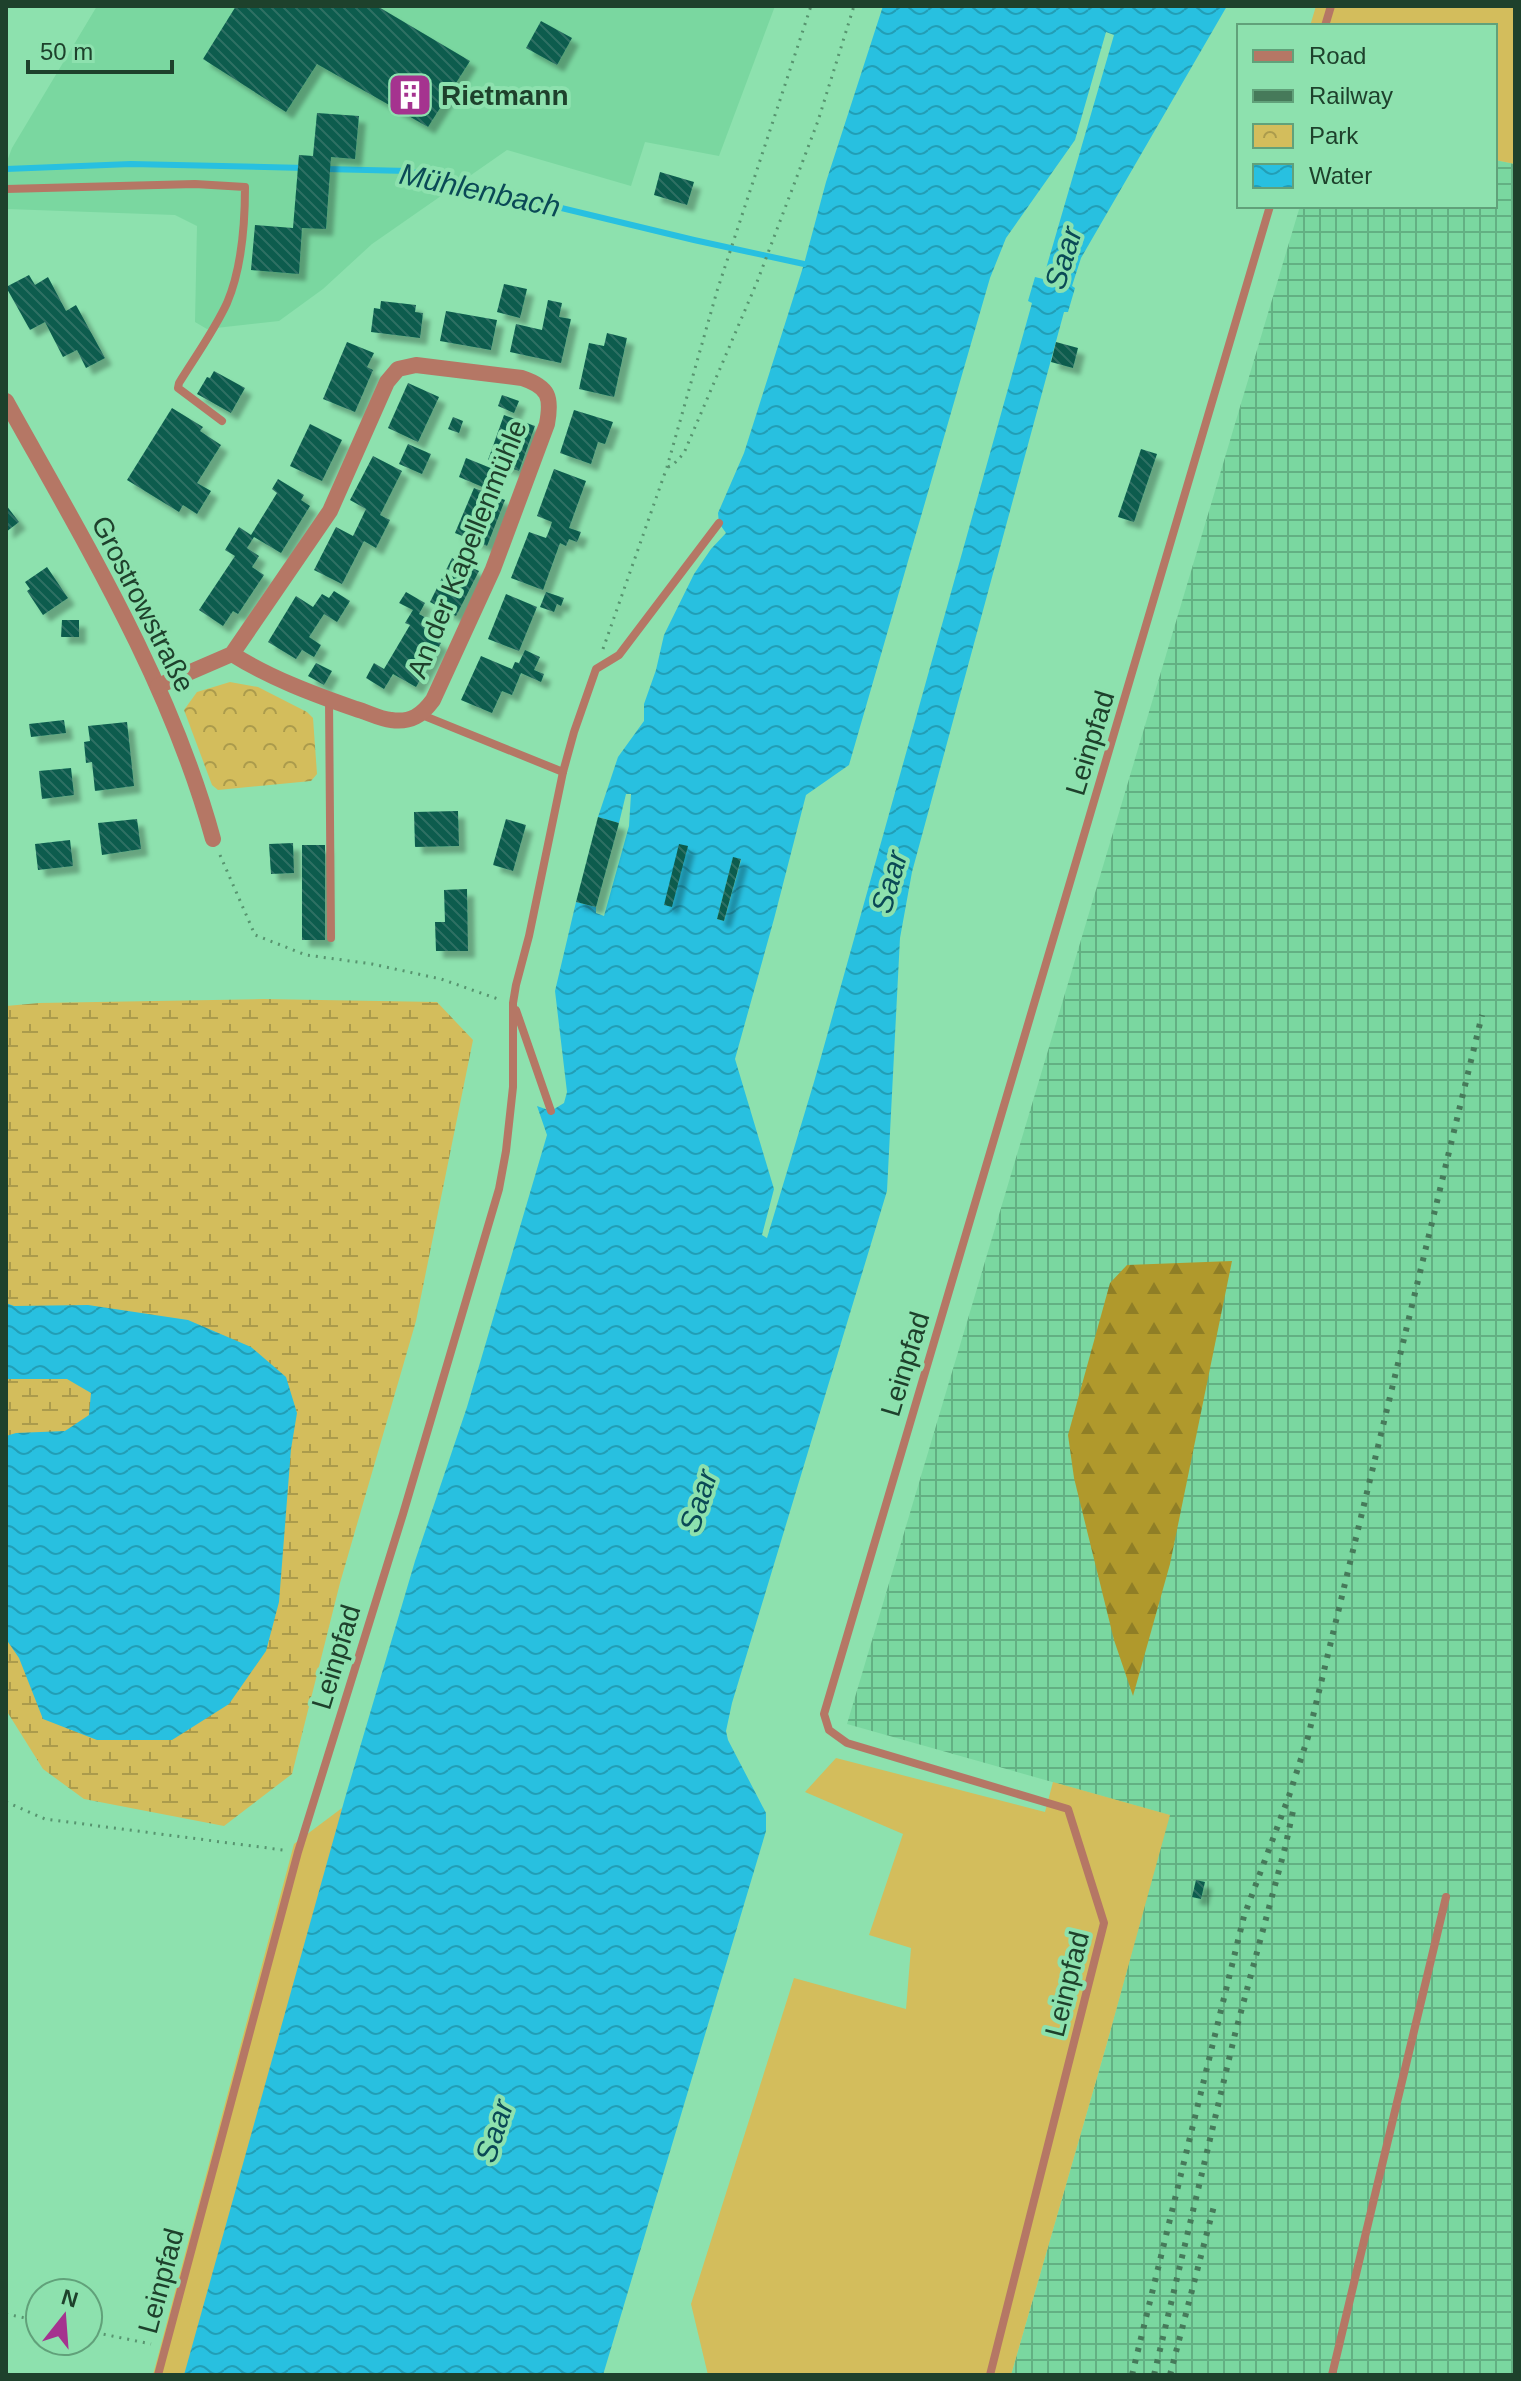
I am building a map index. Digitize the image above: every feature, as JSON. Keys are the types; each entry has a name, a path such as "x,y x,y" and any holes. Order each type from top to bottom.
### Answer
{"street":[{"name":"An der Kapellenmühle","path":"416,365 522,378 537,383 548,394 550,407 547,424 493,569 433,700 422,715 391,721 329,700 258,670 232,654 330,511 387,382 398,369 416,365"},
{"name":"Grostrowstraße","path":"6,401 120,604 158,686 200,791 213,839"},
{"path":"158,686 232,654"}],"lane":[{"path":"6,189 195,184 245,187 243,237 233,287 226,305 178,388 222,421"},
{"name":"Leinpfad","path":"990,2375 1104,1923 1068,1809 847,1743 829,1730 824,1714 1269,208"},
{"path":"596,669 619,655 719,523"},
{"name":"Leinpfad","path":"158,2375 298,1852 403,1514 499,1189 513,1087 513,1003 563,772 596,669"},
{"path":"329,700 331,938"},
{"path":"422,715 563,772"},
{"path":"513,1003 551,1111"},
{"path":"1332,2375 1446,1897"}],"path":[{"path":"596,669 667,467 717,291 811,6"},
{"path":"667,467 684,453 757,282 818,121 854,6"},
{"path":"213,839 255,935 306,955 372,964 441,979 513,1003"},
{"path":"6,1802 45,1819 298,1852"},
{"path":"104,2334 166,2347"}],"shaded area":[{"path":"97,6 775,6 719,156 645,142 631,186 507,150 372,244 323,289 279,321 207,329 195,322 197,226 175,215 7,209 6,164 12,148"},
{"path":"1497,160 1515,164 1515,2375 1011,2375 1169,1815 847,1724 1299,208 1497,208"}],"green space":[{"path":"1316,6 1515,6 1515,164 1497,160 1497,24 1311,24"},
{"path":"230,682 258,687 313,718 317,774 311,781 218,790 212,785 184,710 197,692"},
{"path":"263,999 437,1002 473,1040 416,1321 340,1583 292,1774 224,1826 84,1799 43,1769 6,1710 6,1006"},
{"path":"1232,1261 1170,1564 1133,1696 1114,1640 1074,1478 1068,1435 1110,1283 1127,1265"},
{"path":"836,1758 1045,1812 1053,1782 1170,1815 1011,2375 708,2375 691,2304 794,1978 906,2009 911,1948 869,1935 903,1834 805,1792"},
{"path":"346,1805 193,2375 153,2375 294,1844"}],"water":[{"name":"Saar","path":"883,6 1227,6 1081,258 912,872 900,938 887,1191 726,1731 766,1813 766,1831 603,2375 184,2375 345,1798 415,1561 467,1407 547,1135 537,1106 551,1111 564,1103 567,1092 555,991 576,902 596,907 596,913 604,916 629,826 631,794 626,794 619,823 598,817 618,757 644,721 644,704 664,635 694,574 726,533 719,523 718,513 744,453 804,264 826,182","holes":["1106,32 1114,35 1043,279 1035,277 1028,301 1032,303 814,1082 767,1238 762,1235 774,1189 735,1059 806,795 849,765 990,278 1006,238 1075,140","733,858 741,860 724,921 717,919"]},
{"path":"6,1303 14,1306 88,1305 188,1320 251,1347 286,1377 297,1413 291,1449 279,1602 266,1651 229,1704 172,1740 97,1740 43,1719 19,1658 6,1639 6,1436 65,1431 89,1415 91,1393 67,1379 6,1379"}],"building":[{"name":"Rietmann","path":"236,6 377,6 470,61 428,127 317,64 286,112 203,59"},
{"path":"541,21 572,38 557,65 526,48"},
{"path":"317,113 359,116 355,159 331,157 326,229 302,228 299,274 251,270 255,225 293,228 299,155 313,156"},
{"path":"660,172 694,182 687,205 654,195"},
{"path":"29,275 35,285 48,277 66,311 76,305 105,358 86,368 77,350 63,357 45,322 30,330 6,287"},
{"path":"504,284 527,289 520,318 497,312"},
{"path":"548,300 562,303 559,317 571,319 561,363 510,352 516,324 542,330"},
{"path":"381,301 416,305 415,312 423,313 420,338 371,332 374,308 380,309"},
{"path":"446,311 497,320 491,350 440,341"},
{"path":"607,333 627,338 614,397 579,389 589,343 604,346"},
{"path":"347,342 374,353 367,367 373,370 355,412 323,399"},
{"path":"1056,342 1078,348 1073,368 1051,362"},
{"path":"214,371 245,388 231,413 197,394"},
{"path":"408,383 439,397 418,442 388,428"},
{"path":"502,395 519,401 514,413 498,406"},
{"path":"172,408 203,427 200,431 221,445 197,483 211,491 197,514 183,505 179,512 127,480"},
{"path":"574,410 613,422 605,444 598,442 591,464 560,453"},
{"path":"504,415 535,426 519,471 488,460"},
{"path":"453,417 463,421 459,433 448,429"},
{"path":"310,424 342,440 322,481 290,466"},
{"path":"408,444 431,454 422,474 399,464"},
{"path":"1141,449 1157,454 1134,522 1118,517"},
{"path":"373,456 402,471 380,515 390,520 376,548 364,541 342,584 314,570 336,527 353,536 366,509 350,500"},
{"path":"466,458 493,469 485,488 459,477"},
{"path":"554,469 586,481 569,528 581,532 577,542 569,539 566,546 560,543 543,590 511,578 529,532 546,538 549,531 552,522 537,516"},
{"path":"278,479 304,495 301,500 310,506 281,553 254,537 247,548 259,556 252,567 264,575 238,614 233,611 223,626 199,610 235,556 225,550 239,527 251,535 277,493 272,489"},
{"path":"474,488 505,500 487,546 455,533"},
{"path":"6,505 19,522 6,532"},
{"path":"452,558 479,571 456,616 430,602"},
{"path":"47,567 68,598 43,615 27,591 30,589 25,582"},
{"path":"334,591 350,601 337,622 324,614 309,637 321,645 314,657 302,650 296,659 268,642 296,596 313,607 322,594 329,598"},
{"path":"406,592 425,603 419,614 432,621 424,633 441,643 416,687 393,674 384,689 366,678 374,663 384,669 410,625 405,623 413,610 399,603"},
{"path":"546,592 564,598 554,612 540,607"},
{"path":"506,594 537,607 519,651 488,639"},
{"path":"62,620 79,620 79,637 61,637"},
{"path":"525,650 540,657 534,670 544,674 541,682 521,673 512,695 502,691 492,713 461,700 481,656 512,669"},
{"path":"316,663 332,671 324,685 308,676"},
{"path":"64,720 66,733 31,737 29,724"},
{"path":"127,722 134,786 95,791 92,762 86,763 84,742 90,741 88,726"},
{"path":"71,768 74,795 42,799 39,771"},
{"path":"458,811 459,846 415,847 414,812"},
{"path":"598,817 619,823 596,907 576,902"},
{"path":"137,819 141,849 102,855 98,823"},
{"path":"506,819 526,825 513,871 493,865"},
{"path":"70,840 73,866 38,870 35,844"},
{"path":"293,843 294,873 271,874 269,844"},
{"path":"679,844 688,846 672,907 664,905"},
{"path":"302,845 325,845 325,940 302,940"},
{"path":"733,857 741,859 724,921 717,919"},
{"path":"467,889 468,951 436,951 435,922 445,922 444,890"},
{"path":"1196,1880 1205,1882 1201,1899 1192,1897"}],"waterway":[{"name":"Mühlenbach","path":"6,169 131,164 306,168"},
{"name":"Mühlenbach","path":"325,169 408,171 804,264"}],"railway":[{"path":"1132,2375 1244,1916 1308,1737 1482,1015"},
{"path":"1154,2375 1235,2034 1293,1811"},
{"path":"1170,2375 1215,2202"}],"place":[{"name":"Rietmann","path":"410,95"}]}
